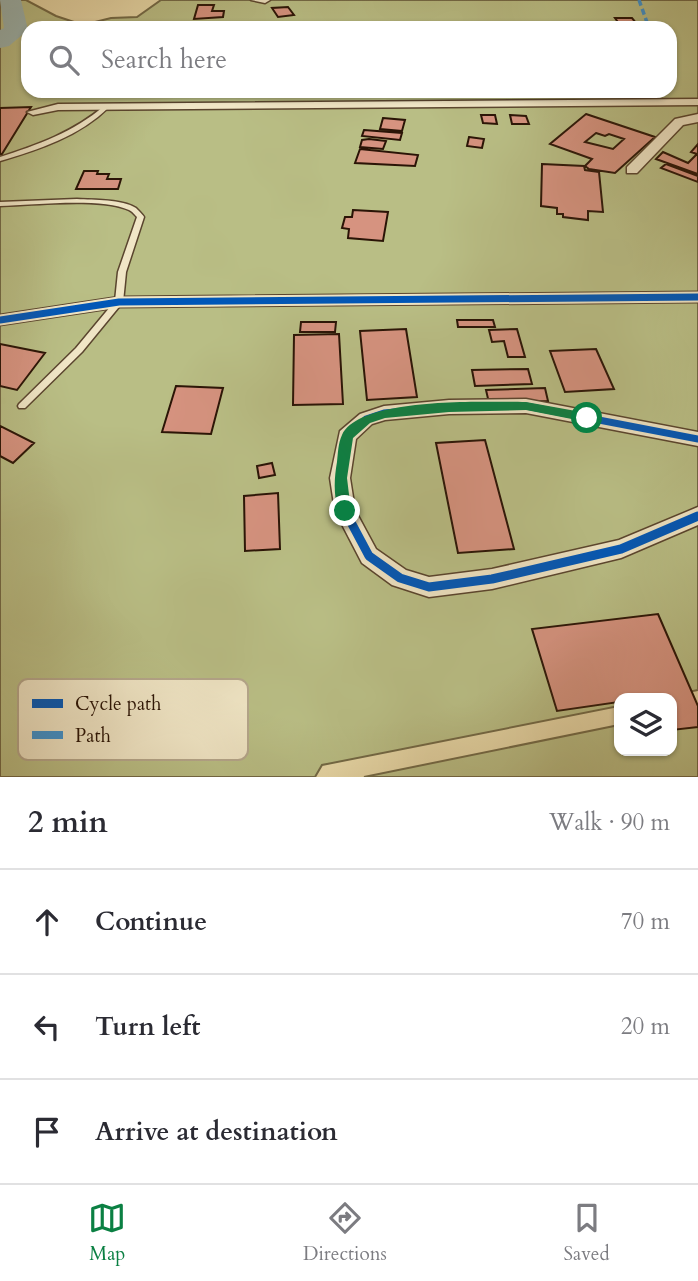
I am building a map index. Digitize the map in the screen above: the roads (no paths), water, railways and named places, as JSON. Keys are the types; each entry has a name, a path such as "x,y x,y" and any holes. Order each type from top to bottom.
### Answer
{"street":[{"path":"256,0 265,0"},
{"path":"33,112 58,107 698,102"},
{"path":"632,170 680,122 698,118"},
{"path":"0,320 119,302 150,304 698,297"},
{"path":"698,439 526,406 449,407 384,413 366,419 347,436 340,478 345,511 369,556 400,578 429,587 492,579 621,549 698,516"}],"lane":[{"path":"0,159 22,152 94,119 106,107"},
{"path":"0,204 123,203 139,212 141,217 122,272 119,302 79,350 22,406"}],"waterway":[{"path":"0,41 16,30 10,0"}]}
